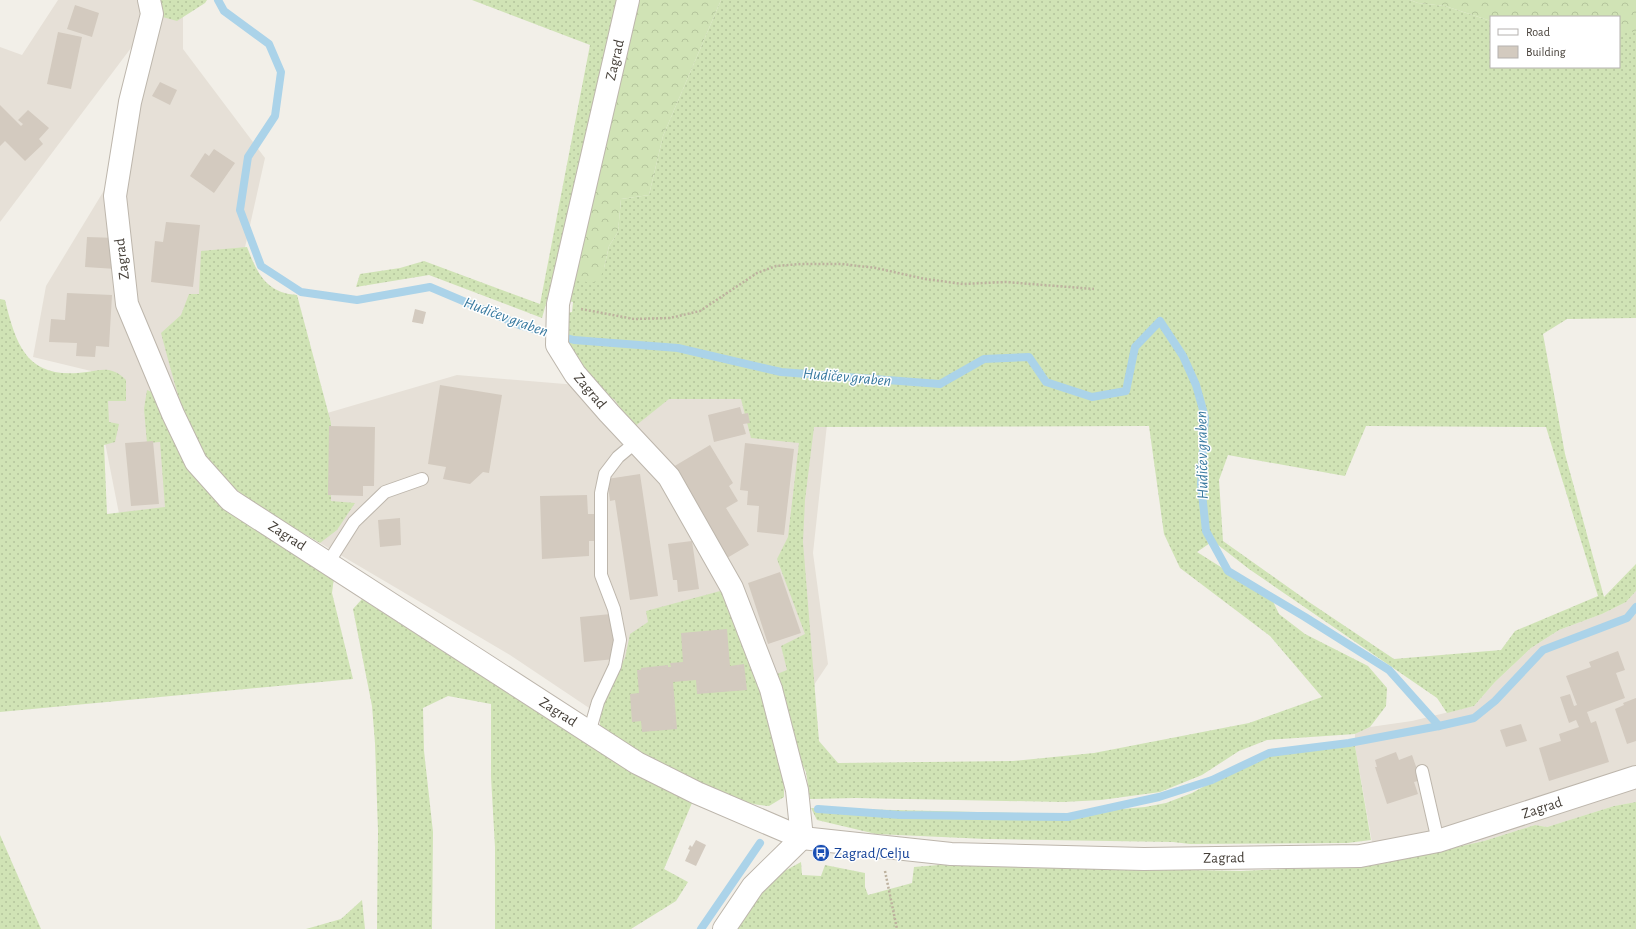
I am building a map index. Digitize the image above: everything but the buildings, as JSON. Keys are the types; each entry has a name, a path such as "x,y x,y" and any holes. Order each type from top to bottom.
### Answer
{"street":[{"name":"Zagrad","path":"149,0 152,14 130,102 114,196 127,304 173,414 196,462 230,500 637,764 802,838 951,854 1144,859 1360,856 1438,841 1636,778"},
{"name":"Zagrad","path":"628,0 558,311 557,345 575,374 636,442 669,476 732,588 771,689 797,790 802,838"},
{"path":"724,929 754,886 802,838"}],"lane":[{"path":"589,733 598,702 615,666 620,640 614,609 601,575 601,493 604,474 618,457 636,442"},
{"path":"328,563 354,522 385,492 422,479"},
{"path":"1422,771 1438,841"}],"path":[{"path":"558,311 634,319 670,318 700,311 756,273 776,266 801,264 842,264 876,268 925,279 963,284 1006,282 1094,289"},
{"path":"881,847 896,929"}],"shaded area":[{"path":"58,0 183,0 183,49 265,158 180,538 122,529 91,371 33,357 46,286 117,169 134,44 0,222 0,47 22,55"},
{"path":"457,375 829,406 813,553 828,664 765,758 619,728 510,655 320,543 317,416"},
{"path":"1636,591 1636,802 1614,806 1547,827 1535,825 1484,841 1376,865 1355,746 1355,734 1370,727 1412,721 1474,706 1495,682 1531,648 1559,630 1602,614 1626,602"}],"green space":[{"path":"158,0 207,0 205,3 177,21 159,16"},
{"path":"472,0 618,0 555,272 542,318 429,275 356,287 360,274 400,268 424,261 540,304 590,45"},
{"path":"634,0 721,0 663,136 649,195 621,199 618,232 609,246 604,268 599,281 591,283 570,278"},
{"path":"721,0 1410,0 1418,3 1445,6 1490,21 1490,68 1620,68 1620,31 1635,31 1636,318 1567,319 1543,334 1565,454 1604,597 1636,564 1636,591 1626,602 1602,614 1559,630 1531,648 1495,682 1474,706 1447,713 1437,698 1249,569 1213,541 1197,552 1224,569 1231,570 1268,591 1279,614 1305,634 1368,666 1387,688 1386,706 1370,727 1355,734 1267,740 1239,751 1202,775 1160,792 1101,800 1063,802 856,798 810,799 806,772 800,760 772,676 787,670 781,646 805,634 777,559 788,537 799,443 751,438 741,399 669,399 634,427 614,399 602,396 568,344 563,313 572,312 573,302 568,301 570,278 604,268 609,246 618,232 621,199 649,195 663,136","holes":["1149,426 1164,534 1180,568 1270,636 1322,697 1249,723 1094,753 1013,761 838,763 819,741 803,542 805,500 814,427","1366,426 1546,427 1598,596 1515,631 1501,650 1394,659 1309,602 1223,541 1219,480 1228,455 1345,476"]},
{"path":"1410,0 1636,0 1636,32 1620,31 1620,16 1490,16 1490,21 1445,6 1418,3"},
{"path":"247,247 259,273 270,286 286,293 297,295 331,423 331,501 355,503 337,530 320,543 286,524 251,501 220,474 207,459 197,443 186,417 176,389 161,333 181,315 189,294 199,294 201,251"},
{"path":"0,299 5,300 21,347 29,358 39,366 51,371 67,373 108,370 117,373 126,380 126,401 108,401 109,422 119,424 115,442 104,445 107,514 165,507 160,442 147,443 144,409 147,390 154,393 187,466 334,577 332,593 353,679 0,712"},
{"path":"724,590 742,628 784,768 784,797 769,806 748,803 704,787 660,764 600,727 600,710 605,690 625,658 630,634 648,622 646,611"},
{"path":"362,599 585,743 652,783 692,803 664,869 688,882 676,901 631,929 495,929 495,847 491,777 491,704 448,696 423,708 424,751 433,832 432,929 377,929 378,831 375,743 372,706 353,609"},
{"path":"1355,746 1371,840 1347,843 1190,844 1173,842 986,839 876,834 817,820 811,808 1065,814 1145,807 1166,803 1192,793 1234,770 1245,761 1270,752"},
{"path":"1636,802 1636,929 737,929 768,880 801,862 802,875 821,876 825,865 865,873 865,887 868,895 912,883 914,867 939,865 1241,871 1376,865 1484,841 1535,825 1547,827 1614,806"},
{"path":"0,835 41,929 0,929"},
{"path":"362,900 365,929 306,929 341,919"}],"waterway":[{"name":"Hudičev graben","path":"218,0 224,11 269,44 281,72 275,116 248,157 240,210 261,266 301,292 357,300 430,287 522,326 574,340 678,348 781,372 940,384 984,359 1029,357 1046,382 1092,397 1126,391 1135,347 1160,321 1183,356 1196,385 1205,417 1201,484 1206,531 1228,571 1389,670 1439,726"},
{"path":"818,809 900,815 1068,817 1159,797 1212,780 1269,753 1349,743 1474,718 1495,701 1543,650 1627,618 1636,607"},
{"path":"701,929 760,843"}],"place":[{"name":"Zagrad/Celju","path":"821,853"}]}
